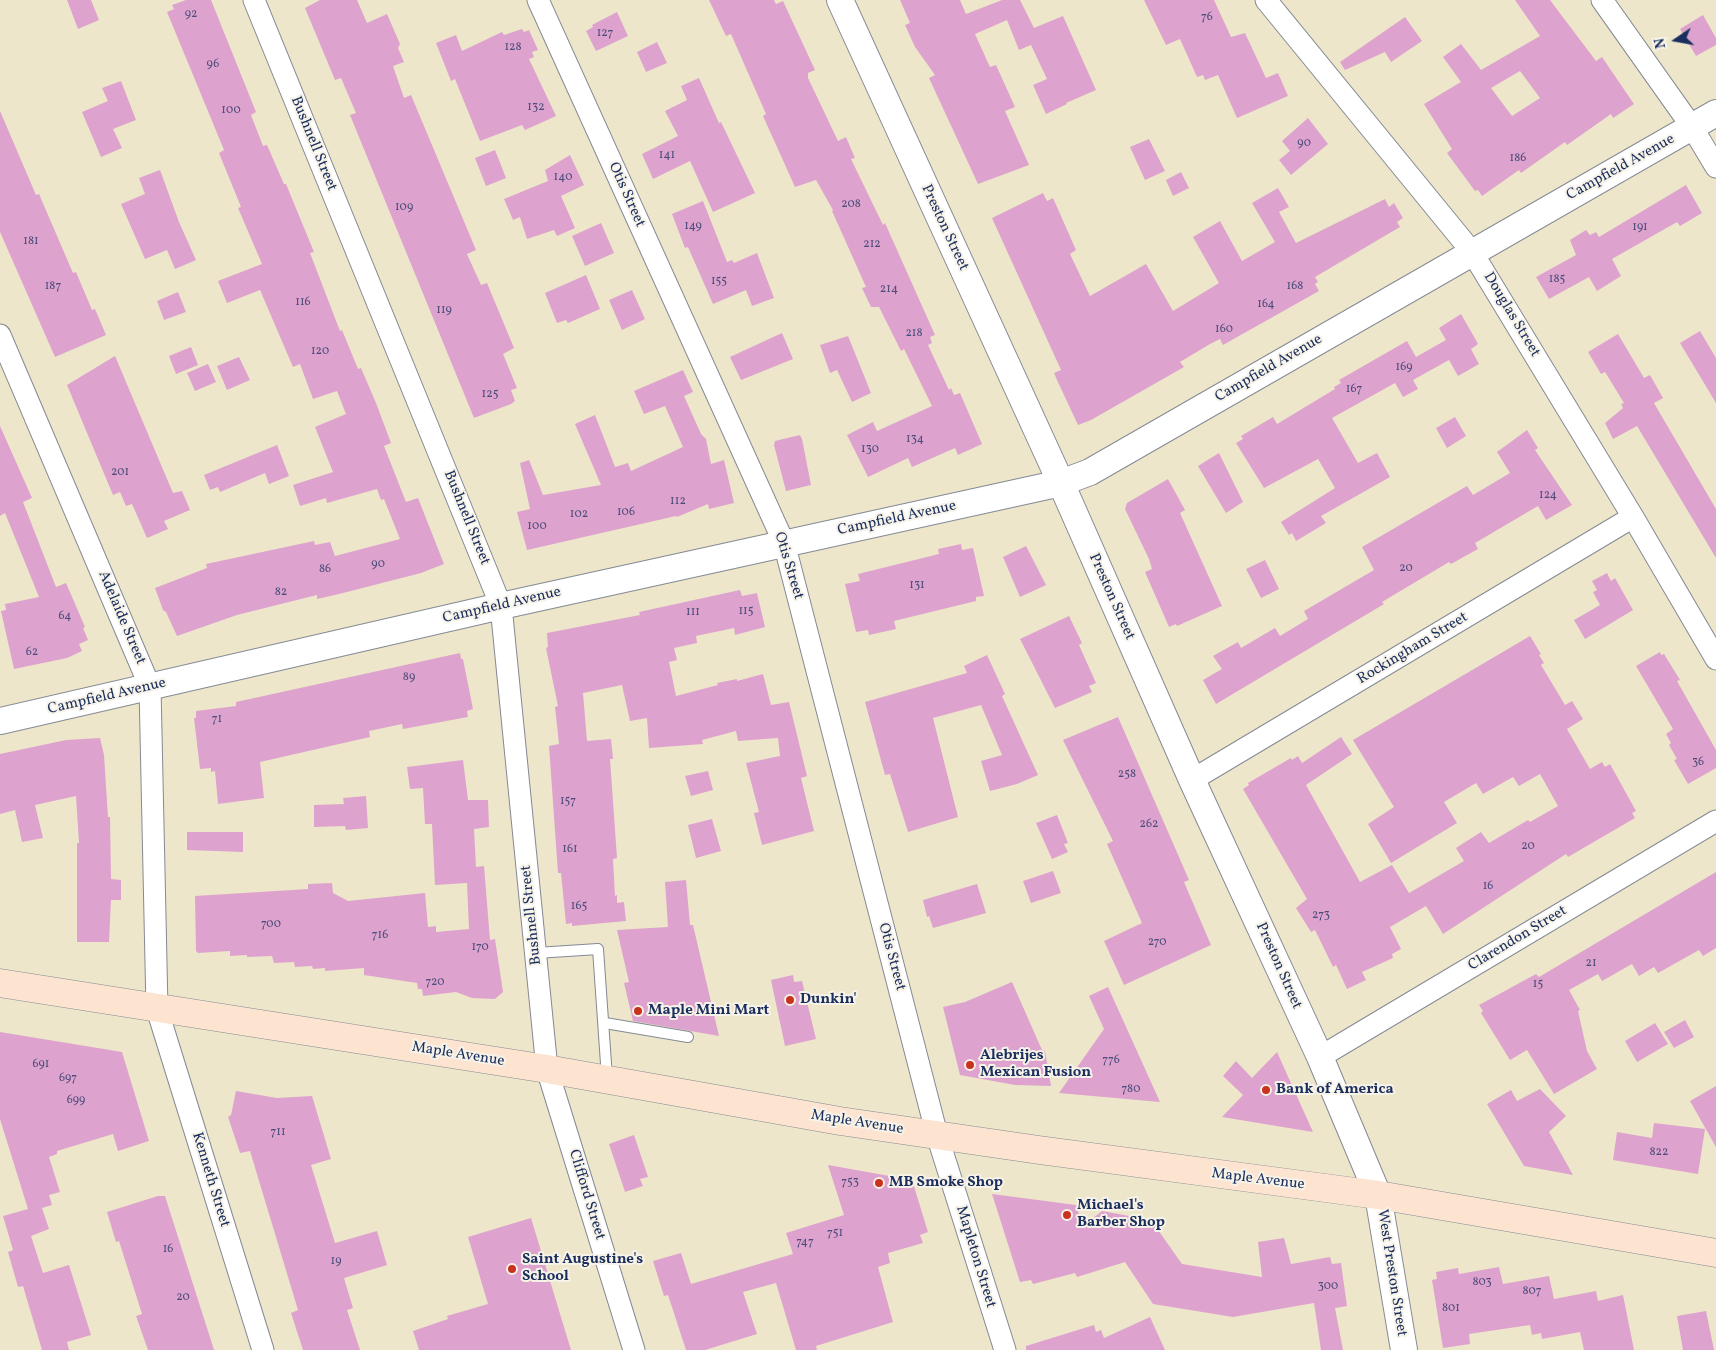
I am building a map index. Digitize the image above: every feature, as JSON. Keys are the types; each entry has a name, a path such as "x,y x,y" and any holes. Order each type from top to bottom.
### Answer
{"main road":[{"name":"Maple Avenue","path":"0,983 547,1069 937,1135 1378,1195 1716,1253"}],"street":[{"name":"Bushnell Street","path":"254,0 502,606 547,1069"},
{"name":"Otis Street","path":"538,0 784,543 937,1135"},
{"name":"Preston Street","path":"840,0 1061,483 1192,780 1320,1057 1378,1195"},
{"name":"Douglas Street","path":"1266,0 1472,252 1634,517 1716,659"},
{"path":"1602,0 1692,127 1716,167"},
{"name":"Campfield Avenue","path":"0,721 502,606 1061,483 1090,472 1716,113"},
{"name":"Adelaide Street","path":"0,335 150,687 157,1009"},
{"name":"Rockingham Street","path":"1192,780 1634,517"},
{"name":"Clarendon Street","path":"1320,1057 1716,821"},
{"name":"Kenneth Street","path":"157,1009 263,1350"},
{"name":"Clifford Street","path":"547,1069 634,1350"},
{"name":"Mapleton Street","path":"937,1135 1004,1350"},
{"name":"West Preston Street","path":"1378,1195 1404,1350"}],"lane":[{"path":"536,953 598,949 605,1023 607,1080"},
{"path":"605,1023 688,1037"}],"building":[{"path":"67,0 91,0 99,20 78,29"},
{"path":"186,0 211,0 256,112 251,115 263,146 267,145 284,184 286,184 314,252 310,253 340,331 342,330 358,369 361,368 376,403 391,443 384,446 406,502 418,498 444,564 421,573 339,594 317,599 317,595 237,615 177,636 166,612 163,610 155,588 207,568 206,564 314,541 315,545 330,542 335,556 400,539 384,499 381,500 377,489 327,503 326,498 300,506 293,485 333,472 315,427 346,414 337,391 313,399 300,364 293,367 260,290 227,303 218,281 262,264 238,208 241,207 219,153 224,150 167,12 174,9 172,5"},
{"path":"320,0 357,0 367,23 387,14 400,44 398,48 404,62 393,66 404,98 411,95 476,250 467,254 481,285 487,283 514,348 503,354 517,388 511,390 515,401 511,404 474,418 350,115 356,113 341,78 335,80 305,8"},
{"path":"709,0 774,0 776,4 783,1 815,70 808,73 808,78 838,141 846,137 855,158 851,159 883,225 885,223 935,335 930,337 932,343 928,345 949,390 951,388 954,395 960,393 982,444 958,455 955,448 912,467 908,458 868,477 847,435 873,422 877,431 932,406 904,349 901,351 879,307 871,307 862,288 866,287 833,210 816,180 795,187 763,116 766,114 731,34 726,36"},
{"path":"900,0 960,0 966,14 1002,0 1020,0 1034,28 1063,16 1096,90 1046,114 1033,85 1047,79 1031,45 1019,50 1007,20 975,34 990,67 996,65 1015,107 1005,111 1029,165 978,184 929,78 935,75 915,47 905,25 910,23"},
{"path":"1144,0 1214,0 1231,37 1245,33 1266,78 1278,73 1288,96 1237,118 1218,75 1205,80 1203,75 1197,77 1180,39 1166,45"},
{"path":"1515,0 1550,0 1596,61 1602,57 1634,104 1613,118 1611,114 1567,145 1565,142 1521,173 1519,170 1482,196 1478,190 1475,191 1447,153 1452,149 1424,104 1461,82 1443,57 1461,44 1481,70 1540,36","holes":["1520,71 1540,98 1512,116 1491,88"]},
{"path":"617,12 628,36 596,51 586,31 593,27 592,25"},
{"path":"1703,15 1716,38 1716,45 1696,56 1680,29"},
{"path":"1405,17 1422,41 1391,62 1385,52 1345,70 1340,62"},
{"path":"522,29 524,32 529,30 538,50 532,52 534,57 529,59 556,116 525,130 522,125 480,141 455,79 451,81 436,43 456,35 462,51 502,32 504,35"},
{"path":"657,42 667,63 646,72 637,52"},
{"path":"699,78 719,123 721,122 755,193 713,212 690,161 653,179 642,154 678,136 665,111 687,100 681,86"},
{"path":"121,81 136,120 113,129 122,148 101,157 82,112 108,101 102,88"},
{"path":"0,111 36,195 39,194 73,273 76,272 92,310 95,309 106,335 55,357 0,232"},
{"path":"1308,118 1328,144 1291,175 1279,160 1290,151 1282,141"},
{"path":"1149,139 1165,171 1145,180 1130,147"},
{"path":"495,150 506,178 486,186 475,158"},
{"path":"570,155 584,185 561,196 575,228 557,236 554,230 527,239 520,217 513,220 504,199 548,181 545,170"},
{"path":"160,170 179,222 196,260 175,269 167,250 145,259 121,204 145,194 139,178"},
{"path":"1181,172 1189,188 1173,196 1166,180"},
{"path":"1686,185 1702,213 1680,226 1677,222 1612,259 1621,276 1597,291 1589,277 1549,299 1536,277 1576,255 1570,240 1586,230 1590,235 1596,232 1599,237"},
{"path":"1278,188 1289,207 1279,212 1296,243 1385,199 1389,207 1394,203 1403,218 1397,222 1400,227 1315,277 1318,282 1315,284 1319,291 1223,345 1220,339 1210,344 1180,362 1184,367 1091,420 1078,425 1054,373 1061,370 992,218 1043,193 1047,201 1053,198 1076,250 1070,254 1090,296 1146,264 1173,311 1219,283 1193,237 1220,221 1242,261 1275,242 1252,203"},
{"path":"703,201 727,262 732,260 734,263 757,253 774,298 752,306 746,290 713,304 688,247 685,248 672,214"},
{"path":"601,223 614,253 585,266 572,236"},
{"path":"586,275 600,309 568,323 566,320 557,323 545,293"},
{"path":"632,290 645,319 622,330 609,300"},
{"path":"178,292 186,312 164,320 157,301"},
{"path":"1461,314 1478,344 1471,349 1479,364 1458,376 1449,360 1413,380 1418,389 1403,397 1395,383 1332,418 1358,463 1377,453 1390,477 1321,516 1326,523 1296,541 1292,533 1289,535 1281,522 1335,488 1318,459 1264,488 1236,443 1243,439 1241,436 1273,417 1277,424 1335,389 1334,387 1341,383 1339,380 1407,341 1416,357 1446,340 1439,328"},
{"path":"1700,331 1716,358 1716,403 1680,343"},
{"path":"782,333 793,359 741,380 730,357"},
{"path":"1618,334 1644,378 1650,375 1663,398 1654,403 1716,509 1716,558 1637,426 1613,439 1605,423 1623,408 1621,404 1624,403 1605,372 1601,374 1588,352"},
{"path":"848,336 871,393 852,402 837,370 830,373 820,345"},
{"path":"191,347 198,365 176,374 169,356"},
{"path":"115,356 173,493 182,491 190,510 164,521 168,529 147,538 132,504 126,506 120,492 113,495 67,385"},
{"path":"239,357 250,380 227,390 217,366"},
{"path":"208,364 216,382 195,391 187,373"},
{"path":"683,370 693,392 684,396 701,434 706,439 711,464 724,460 734,503 709,509 708,504 677,517 527,550 517,512 530,509 520,463 529,460 543,495 601,485 575,424 595,415 615,467 628,463 631,471 683,447 665,406 644,414 634,391"},
{"path":"1455,417 1466,436 1447,448 1436,428"},
{"path":"0,426 32,498 23,502 56,587 66,583 85,627 83,628 88,640 79,644 82,651 67,658 14,669 1,611 6,610 5,604 39,597 5,513 0,516"},
{"path":"1527,430 1538,448 1535,450 1572,505 1546,520 1538,506 1475,543 1478,549 1451,564 1449,562 1382,602 1384,604 1216,704 1203,680 1222,669 1213,656 1238,642 1241,648 1275,628 1280,636 1308,619 1304,611 1374,570 1362,547 1467,486 1473,495 1510,473 1497,452"},
{"path":"800,435 811,485 786,491 774,445 775,441"},
{"path":"277,445 289,476 269,484 265,473 220,492 218,487 210,490 204,475"},
{"path":"1219,453 1243,502 1226,513 1198,466"},
{"path":"1168,479 1185,510 1180,513 1222,606 1177,626 1176,624 1169,627 1145,572 1152,569 1149,559 1125,509 1127,503"},
{"path":"961,544 962,550 973,548 984,596 976,597 976,601 894,621 896,629 869,635 868,630 856,632 845,584 860,581 858,574 939,554 938,549"},
{"path":"1026,546 1046,585 1020,597 1003,557"},
{"path":"1265,560 1279,589 1261,598 1246,569"},
{"path":"1607,573 1611,581 1615,578 1633,610 1585,639 1574,620 1600,605 1593,592 1597,590 1592,581"},
{"path":"740,590 742,596 757,593 765,627 735,635 734,628 696,636 697,643 674,648 677,660 669,662 676,696 718,685 717,683 737,679 737,681 763,674 771,705 789,702 807,776 801,778 814,831 762,845 754,813 759,812 746,763 780,756 778,738 738,741 736,731 702,740 703,744 649,748 647,718 630,721 622,685 583,693 587,741 611,739 613,759 610,759 617,858 613,859 615,896 617,895 617,903 624,902 626,921 572,926 572,923 566,924 561,873 558,873 549,746 559,744 555,707 558,706 546,648 548,647 547,633 640,615 639,612"},
{"path":"1069,616 1082,643 1079,645 1096,683 1089,686 1092,692 1055,708 1020,639"},
{"path":"1530,636 1541,654 1539,655 1544,663 1541,665 1565,705 1572,701 1583,719 1567,729 1590,769 1602,762 1605,767 1610,764 1636,811 1632,813 1635,818 1568,857 1566,854 1443,934 1426,906 1390,927 1401,949 1392,954 1393,958 1362,972 1366,980 1347,989 1336,965 1333,967 1315,930 1311,932 1296,908 1307,899 1243,789 1249,785 1248,783 1291,758 1292,760 1298,756 1302,763 1341,737 1352,754 1306,785 1360,882 1392,865 1409,893 1464,861 1456,848 1481,832 1489,843 1528,820 1530,822 1558,806 1540,774 1519,786 1513,777 1483,794 1476,783 1444,802 1457,823 1391,863 1368,824 1394,807 1353,740"},
{"path":"1660,652 1661,655 1664,654 1680,680 1677,681 1716,750 1716,768 1688,784 1674,760 1677,759 1669,745 1671,743 1666,734 1673,729 1636,666"},
{"path":"460,653 461,659 463,659 473,709 467,711 468,717 403,729 402,724 369,731 370,737 260,762 264,798 218,804 215,771 211,772 211,768 200,769 194,718 196,718 196,711 236,706 236,702"},
{"path":"987,655 1005,694 1002,696 1038,775 1017,784 990,791 981,761 1002,755 981,705 933,718 958,817 908,832 890,774 885,775 865,702 967,673 964,666"},
{"path":"1118,717 1189,880 1184,882 1211,945 1124,985 1104,941 1142,923 1107,844 1113,841 1063,740"},
{"path":"100,738 104,755 108,817 110,817 111,879 121,880 121,900 111,900 109,942 77,942 77,843 79,843 76,796 35,805 43,838 22,842 15,810 0,814 0,754 66,740"},
{"path":"463,760 468,800 488,800 489,827 474,829 476,867 484,866 490,940 495,939 503,992 495,999 472,998 456,992 423,996 422,989 418,989 417,983 364,975 364,968 325,971 325,968 313,969 312,966 295,967 294,962 274,963 272,956 230,956 230,951 198,953 196,951 195,896 308,889 308,884 332,883 333,893 348,901 425,893 428,927 436,926 436,932 469,929 467,883 435,885 432,824 425,824 423,788 410,789 407,767"},
{"path":"708,771 713,790 691,796 685,776"},
{"path":"366,796 368,828 346,830 345,826 314,827 314,805 344,804 343,798"},
{"path":"1057,815 1068,843 1064,844 1068,852 1052,859 1036,823"},
{"path":"712,819 721,851 696,858 688,825"},
{"path":"187,832 243,832 243,852 187,850"},
{"path":"1053,871 1061,893 1031,903 1023,881"},
{"path":"1716,872 1716,948 1703,956 1699,950 1658,973 1654,967 1639,976 1632,964 1602,981 1598,974 1569,990 1580,1010 1578,1011 1587,1051 1597,1069 1554,1094 1527,1050 1510,1060 1481,1013 1483,1011 1479,1005 1536,974 1539,977"},
{"path":"686,880 690,925 693,925 719,1036 633,1021 624,983 629,982 617,930 668,927 665,882"},
{"path":"977,884 986,913 933,928 929,916 927,917 923,900"},
{"name":"Dunkin'","path":"793,975 794,982 802,981 816,1039 785,1046 771,980"},
{"path":"1012,982 1042,1050 1045,1051 1051,1086 1015,1085 960,1075 943,1007 965,1002"},
{"path":"1108,987 1160,1102 1059,1093 1104,1029 1089,996"},
{"path":"1685,1020 1694,1037 1674,1048 1664,1032"},
{"path":"1655,1023 1668,1044 1637,1062 1625,1041"},
{"path":"0,1032 122,1052 149,1141 118,1151 113,1134 57,1151 57,1154 49,1157 60,1192 49,1195 52,1205 42,1208 49,1229 31,1236 43,1273 69,1265 91,1335 67,1342 69,1350 42,1350 23,1286 18,1287 8,1252 13,1250 3,1216 28,1209 0,1119"},
{"name":"Bank of America","path":"1277,1052 1313,1132 1222,1117 1243,1095 1223,1076 1236,1061 1252,1078"},
{"path":"1716,1086 1716,1147 1690,1101"},
{"path":"1540,1089 1566,1116 1549,1132 1573,1175 1524,1166 1487,1104 1511,1090 1517,1101"},
{"path":"236,1091 277,1098 312,1096 331,1159 311,1165 335,1243 377,1231 387,1265 344,1278 353,1308 347,1310 360,1350 303,1350 291,1313 298,1310 250,1151 240,1153 228,1117 231,1115"},
{"path":"1654,1123 1705,1129 1698,1174 1613,1160 1617,1132 1652,1138"},
{"path":"634,1135 648,1177 640,1179 643,1186 625,1192 609,1144"},
{"path":"828,1165 912,1180 928,1232 920,1235 923,1243 888,1253 890,1263 878,1267 893,1322 816,1346 817,1350 796,1350 776,1283 743,1292 757,1334 705,1350 686,1350 668,1295 664,1296 653,1261 681,1253 691,1284 793,1254 786,1233 844,1215"},
{"path":"992,1194 1076,1205 1083,1226 1102,1211 1151,1220 1182,1264 1262,1277 1258,1242 1284,1238 1291,1264 1330,1257 1332,1264 1341,1263 1347,1306 1335,1308 1343,1350 1321,1350 1314,1303 1233,1317 1153,1304 1125,1262 1077,1277 1075,1273 1033,1284 1031,1280 1020,1282"},
{"path":"158,1196 165,1196 214,1350 148,1350 136,1316 142,1314 119,1241 116,1242 107,1212"},
{"name":"Saint Augustine's School","path":"531,1218 571,1350 419,1350 413,1331 448,1319 447,1316 488,1304 468,1237"},
{"path":"1499,1267 1503,1284 1549,1276 1554,1299 1596,1291 1598,1301 1623,1295 1634,1350 1584,1350 1580,1332 1542,1339 1541,1333 1532,1335 1530,1325 1469,1334 1470,1344 1443,1348 1432,1280 1437,1279 1436,1272 1458,1268 1459,1274"},
{"path":"1706,1311 1714,1350 1683,1350 1677,1316"},
{"path":"1150,1317 1165,1350 1026,1350 1026,1346 1094,1325 1096,1332 1101,1330 1104,1338"}],"place":[{"name":"Dunkin'","path":"790,1000"},
{"name":"Maple Mini Mart","path":"638,1011"},
{"name":"Alebrijes Mexican Fusion","path":"970,1065"},
{"name":"Bank of America","path":"1266,1090"},
{"name":"MB Smoke Shop","path":"879,1183"},
{"name":"Michael's Barber Shop","path":"1067,1215"},
{"name":"Saint Augustine's School","path":"512,1269"}]}
